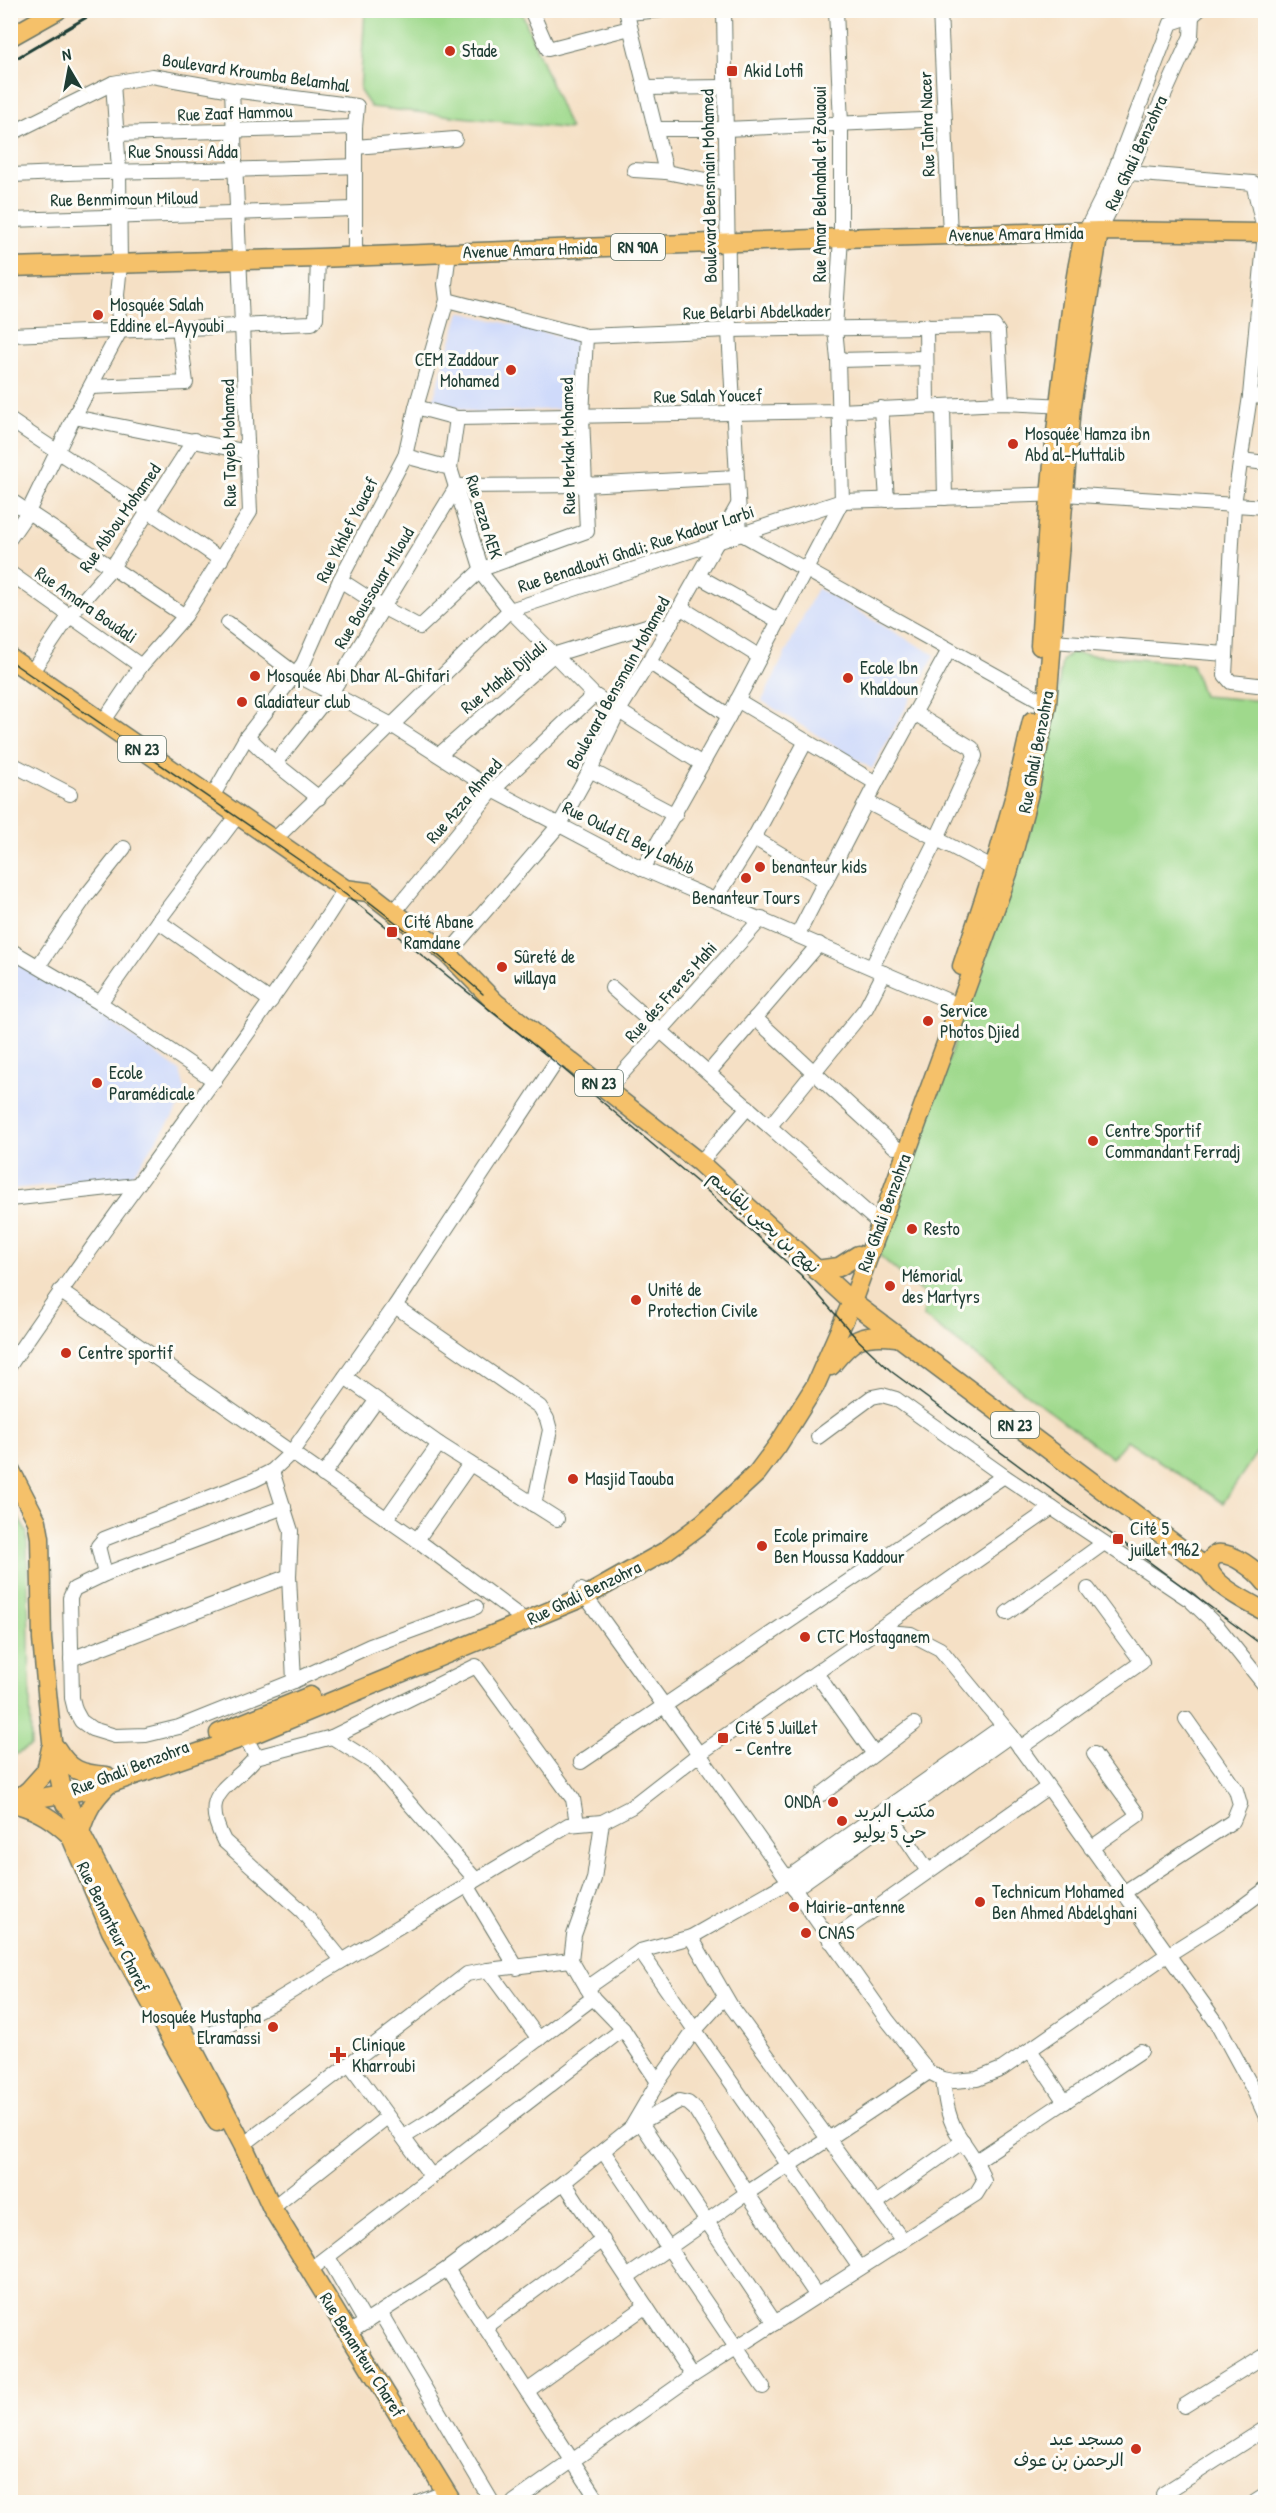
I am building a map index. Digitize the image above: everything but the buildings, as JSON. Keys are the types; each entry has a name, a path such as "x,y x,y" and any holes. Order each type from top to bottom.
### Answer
{"main road":[{"path":"10,37 58,10"},
{"name":"Avenue Amara Hmida","path":"10,267 728,244 841,238 1092,232 1265,232"},
{"name":"Rue Ghali Benzohra","path":"11,1803 64,1793 245,1736 583,1593 664,1552 729,1502 757,1473 778,1445 815,1386 955,1004 1042,702 1064,406 1092,232"},
{"name":"Rue Ghali Benzohra","path":"583,1593 681,1530 715,1502 747,1469 802,1390 832,1325 848,1298 858,1255 876,1221 895,1147 1008,873 1030,789 1053,641 1056,495"},
{"name":"RN 23","path":"10,658 274,840 282,841 338,873 344,880 345,889"},
{"name":"نهج بن يحيى بلقاسم","path":"345,889 368,892 448,954 496,1003 700,1163 816,1270 896,1337 1188,1554 1212,1561"},
{"path":"816,1270 839,1267 858,1255"},
{"path":"815,1386 843,1351 857,1339 873,1335 896,1337"},
{"name":"Rue Benanteur Charef","path":"10,1469 30,1506 40,1538 42,1639 52,1741 87,1879 111,1930 247,2178 272,2208"},
{"path":"1262,1604 1246,1603 1213,1578 1212,1561 1230,1554 1264,1580"},
{"name":"Rue Ghali Benzohra","path":"108,1780 523,1618"},
{"path":"11,1803 38,1810 75,1834 96,1796 108,1780 85,1774 65,1764 52,1741"},
{"path":"11,1803 29,1790 46,1771 52,1741"},
{"name":"Rue Benanteur Charef","path":"75,1834 243,2145 272,2208 450,2497"}],"street":[{"path":"531,10 548,50 630,28"},
{"path":"663,10 626,12 666,172"},
{"name":"Boulevard Bensmain Mohamed","path":"723,10 729,330 740,533"},
{"name":"Rue Amar Belmahal et Zouaoui","path":"836,10 841,124 841,238 835,328 842,501"},
{"name":"Rue Tahra Nacer","path":"940,10 950,235"},
{"name":"Rue Ghali Benzohra","path":"1092,232 1129,173 1191,36 1195,13"},
{"name":"Rue Ghali Benzohra","path":"1092,232 1171,23 1195,13"},
{"name":"Boulevard Kroumba Belamhal","path":"10,134 113,83 152,76 232,90 357,106 355,257"},
{"path":"10,538 28,512 74,417 120,332 117,295 120,265 119,170 113,83"},
{"path":"645,88 724,87"},
{"path":"232,90 240,261"},
{"path":"656,129 725,129 944,119"},
{"name":"Rue Zaaf Hammou","path":"116,134 355,127"},
{"path":"355,147 455,140"},
{"name":"Rue Snoussi Adda","path":"10,175 119,170 234,171 355,166"},
{"path":"634,170 666,172 726,184"},
{"path":"1129,173 1254,183 1265,232 1260,351 1250,396 1234,504 1226,654 1227,679 1231,682 1266,686"},
{"name":"Rue Benmimoun Miloud","path":"10,220 354,209"},
{"name":"Rue Ykhlef Youcef","path":"212,797 247,736 292,678 297,675 340,580 405,456 416,407 447,300 445,284 449,252"},
{"path":"10,335 120,332 315,321 318,258"},
{"name":"Rue Tayeb Mohamed","path":"103,722 141,666 185,616 250,512 240,261"},
{"name":"Rue Belarbi Abdelkader","path":"447,300 586,336 729,330 994,326 997,328 1002,403"},
{"path":"926,326 927,406"},
{"path":"91,387 186,383 179,328"},
{"name":"Rue Merkak Mohamed","path":"382,607 422,626 482,569 587,531 582,417 586,336"},
{"path":"838,360 926,358"},
{"path":"1250,396 1266,397"},
{"name":"Rue Salah Youcef","path":"416,407 457,418 840,411 1002,403 1064,406"},
{"path":"943,406 945,498"},
{"path":"881,408 886,500"},
{"path":"74,417 248,452"},
{"path":"450,468 457,418"},
{"path":"10,420 56,453 149,509 221,560"},
{"name":"Rue Abbou Mohamed","path":"32,673 69,615 113,566 194,440"},
{"name":"Rue azza AEK","path":"405,456 450,468 484,576 510,610 553,655 594,695 702,765"},
{"path":"1240,460 1266,463"},
{"path":"457,486 585,485 736,477"},
{"name":"Rue Boussouar Miloud","path":"275,763 332,693 457,486"},
{"name":"Rue Benadlouti Ghali; Rue Kadour Larbi","path":"274,840 319,798 390,724 510,610 842,501 1056,495 1266,507"},
{"path":"10,500 113,566 185,616"},
{"path":"643,869 675,815 807,572 842,501"},
{"name":"Boulevard Bensmain Mohamed","path":"448,954 560,824 590,770 618,712 650,662 738,505"},
{"path":"740,533 1042,702"},
{"name":"Rue Amara Boudali","path":"10,573 141,666"},
{"path":"698,576 779,621"},
{"path":"340,580 382,607"},
{"path":"680,607 760,657"},
{"name":"Rue Ould El Bey Lahbib","path":"228,623 297,675 390,724 494,790 643,869 762,918 955,1004"},
{"name":"Rue Mahdi Djilali","path":"440,754 553,655 653,624 668,628"},
{"path":"1053,641 1226,654"},
{"path":"798,934 876,783 949,650"},
{"path":"650,662 729,716"},
{"name":"Rue Azza Ahmed","path":"394,912 494,790 594,695"},
{"path":"737,700 876,783"},
{"path":"770,1126 866,1008 878,970 975,756 975,752 914,713"},
{"path":"247,736 275,763 319,798"},
{"path":"716,899 754,838 806,741"},
{"path":"10,763 70,794"},
{"path":"590,770 675,815"},
{"path":"867,802 994,869"},
{"path":"100,1003 237,815"},
{"path":"754,838 826,881"},
{"path":"39,965 86,896 124,848"},
{"path":"10,1365 136,1185 215,1081 345,889"},
{"name":"Rue des Freres Mahi","path":"608,1089 762,918"},
{"path":"158,921 271,1001"},
{"path":"709,1072 819,944"},
{"path":"10,950 100,1003 215,1081"},
{"path":"612,988 876,1221"},
{"path":"755,1018 895,1147"},
{"path":"105,1574 98,1551 98,1546 104,1539 207,1500 272,1471 291,1453 395,1306 562,1053"},
{"path":"700,1163 748,1107"},
{"path":"10,1199 136,1185"},
{"path":"60,1291 417,1540 523,1618"},
{"path":"395,1306 540,1407 550,1430 534,1505"},
{"path":"345,1377 439,1444 556,1519"},
{"path":"818,1437 867,1400 887,1395 896,1399 1004,1476 1190,1600 1219,1628 1266,1687"},
{"path":"323,1475 376,1401"},
{"path":"386,1519 439,1444"},
{"path":"417,1540 470,1464"},
{"path":"272,1471 291,1531 289,1576 294,1681"},
{"path":"581,1762 1004,1476"},
{"path":"284,1507 105,1574 80,1585 71,1594 72,1698 81,1721 92,1729 116,1736 146,1735 179,1727 294,1681 370,1647 476,1607"},
{"path":"189,2045 274,2002 568,1826 577,1823 602,1822 631,1807 699,1754 1052,1508"},
{"path":"1007,1613 1104,1544"},
{"path":"71,1659 289,1576"},
{"path":"1020,1748 1142,1662 1088,1589"},
{"path":"583,1593 888,2021 929,2072 943,2079 954,2081 977,2079 1002,2069 1168,1955 1231,1916 1266,1889"},
{"path":"876,1631 911,1634 940,1649 1007,1731 1260,2087 1266,2117"},
{"path":"342,1960 302,1911 224,1841 217,1827 213,1813 217,1797 224,1786 249,1766 256,1757 332,1737 476,1666 573,1799 577,1823"},
{"path":"816,1673 874,1754"},
{"path":"1124,1893 1233,1821 1240,1804 1236,1790 1186,1719"},
{"path":"822,1794 914,1724"},
{"path":"404,2138 431,2121 539,2039 640,1951 691,1937 790,1883 893,1819 1007,1731"},
{"path":"790,1883 1007,1731"},
{"path":"245,1736 256,1757"},
{"path":"332,1737 375,1764 472,1883 517,1968"},
{"path":"1091,1848 1138,1815 1094,1754"},
{"path":"830,1941 1048,1787"},
{"path":"893,1819 928,1871"},
{"path":"602,1822 594,1879 574,1935 571,1960 590,1993 623,2029 658,2082"},
{"path":"691,1937 725,1997 903,2241"},
{"path":"640,1951 860,2268"},
{"path":"243,2145 467,1974 571,1960"},
{"path":"488,1970 539,2039"},
{"path":"636,2125 658,2082 694,2031 725,1997"},
{"path":"309,2271 623,2029"},
{"path":"1030,2050 1065,2102"},
{"path":"976,2161 1141,2051"},
{"path":"350,2064 432,2177"},
{"path":"627,2277 788,2165 929,2072"},
{"path":"514,2502 692,2376 976,2194 984,2181 976,2161 955,2129 946,2104 943,2079"},
{"path":"349,2333 447,2269 636,2125 679,2101 688,2103 695,2109 747,2193 817,2296"},
{"path":"272,2208 387,2117"},
{"path":"636,2125 707,2221 775,2323"},
{"path":"876,2203 963,2141"},
{"path":"603,2151 763,2387"},
{"path":"564,2182 692,2376"},
{"path":"485,2327 603,2240"},
{"path":"328,2257 366,2323"},
{"path":"447,2269 598,2500"},
{"path":"527,2391 646,2306"},
{"path":"381,2314 492,2502"},
{"path":"1184,2406 1266,2355"},
{"path":"1163,2494 1266,2428"},
{"path":"1255,2502 1266,2495"},
{"path":"420,2502 450,2497"}],"shaded area":[{"name":"CEM Zaddour Mohamed","path":"460,312 576,340 583,408 476,413 433,400"},
{"name":"Ecole Ibn Khaldoun","path":"817,588 935,655 872,769 762,701"},
{"name":"Ecole Paramédicale","path":"11,959 51,979 180,1071 187,1096 131,1177 11,1189"}],"green space":[{"name":"Stade","path":"365,11 521,11 570,129 371,107 360,91"},
{"name":"Centre Sportif Commandant Ferradj","path":"1071,653 1192,664 1203,696 1265,701 1265,1440 1223,1503 1127,1440 1112,1458 923,1316 926,1296 879,1255 1028,837 1052,732 1062,661"},
{"path":"10,1503 27,1533 31,1746 11,1757"}],"tram line":[{"path":"10,661 302,862 349,897 555,1062 704,1188 801,1275 857,1339 892,1372 1266,1648"},
{"path":"350,887 439,956 483,994"}],"railway":[{"path":"10,62 99,10"}],"place":[{"name":"Stade","path":"450,51"},
{"name":"Akid Lotfi","path":"732,71"},
{"name":"Mosquée Salah Eddine el-Ayyoubi","path":"98,315"},
{"name":"CEM Zaddour Mohamed","path":"511,370"},
{"name":"Mosquée Hamza ibn Abd al-Muttalib","path":"1013,444"},
{"name":"Mosquée Abi Dhar Al-Ghifari","path":"255,676"},
{"name":"Ecole Ibn Khaldoun","path":"848,678"},
{"name":"Gladiateur club","path":"242,702"},
{"name":"benanteur kids","path":"760,867"},
{"name":"Benanteur Tours","path":"746,878"},
{"name":"Cité Abane Ramdane","path":"392,932"},
{"name":"Sûreté de willaya","path":"502,967"},
{"name":"Service Photos Djied","path":"928,1021"},
{"name":"Ecole Paramédicale","path":"97,1083"},
{"name":"Centre Sportif Commandant Ferradj","path":"1093,1141"},
{"name":"Resto","path":"912,1229"},
{"name":"Mémorial des Martyrs","path":"890,1286"},
{"name":"Unité de Protection Civile","path":"636,1300"},
{"name":"Centre sportif","path":"66,1353"},
{"name":"Masjid Taouba","path":"573,1479"},
{"name":"Cité 5 juillet 1962","path":"1118,1539"},
{"name":"Ecole primaire Ben Moussa Kaddour","path":"762,1546"},
{"name":"CTC Mostaganem","path":"805,1637"},
{"name":"Cité 5 Juillet - Centre","path":"723,1738"},
{"name":"ONDA","path":"833,1802"},
{"name":"مكتب البريد حي 5 يوليو","path":"842,1821"},
{"name":"Technicum Mohamed Ben Ahmed Abdelghani","path":"980,1902"},
{"name":"Mairie-antenne","path":"794,1907"},
{"name":"CNAS","path":"806,1933"},
{"name":"Mosquée Mustapha Elramassi","path":"273,2027"},
{"name":"Clinique Kharroubi","path":"338,2055"},
{"name":"مسجد عبد الرحمن بن عوف","path":"1136,2449"}]}
